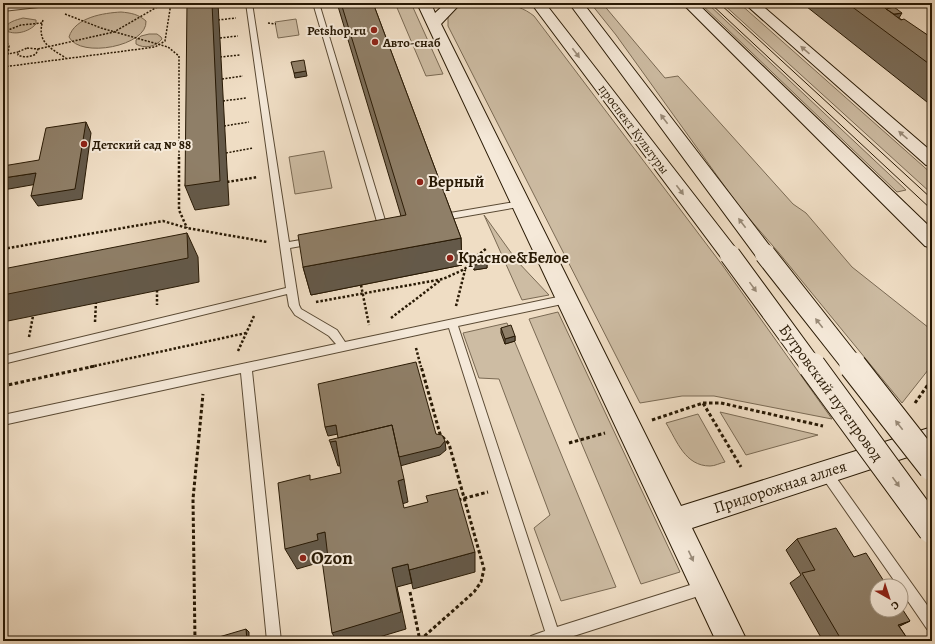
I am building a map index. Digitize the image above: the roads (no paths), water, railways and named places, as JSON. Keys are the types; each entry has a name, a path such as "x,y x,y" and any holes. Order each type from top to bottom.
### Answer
{"main road":[{"path":"424,3 732,641"},
{"path":"434,23 444,10 454,3"},
{"path":"529,3 552,22"},
{"name":"проспект Культуры","path":"538,3 730,255"},
{"name":"проспект Культуры","path":"577,3 765,254"},
{"path":"751,3 932,161"},
{"path":"689,4 932,241"},
{"name":"Бугровский путепровод","path":"765,254 932,467"},
{"name":"Бугровский путепровод","path":"730,255 932,530"},
{"name":"Придорожная аллея","path":"674,520 826,473 932,438"}],"lane":[{"path":"250,3 294,306 298,312 333,333 340,340 343,347"},
{"path":"316,3 386,227 370,230"},
{"path":"3,9 55,4"},
{"path":"444,217 521,204"},
{"path":"285,246 322,239"},
{"path":"3,360 291,290"},
{"path":"3,420 567,299"},
{"path":"452,324 553,636"},
{"path":"246,368 274,641"},
{"path":"826,473 932,624"},
{"path":"536,641 706,587"}],"tram line":[{"path":"710,3 932,210"},
{"path":"719,3 932,199"}],"place":[{"name":"Petshop.ru","path":"374,30"},
{"name":"Авто-снаб","path":"375,42"},
{"name":"Детский сад № 88","path":"84,144"},
{"name":"Верный","path":"420,182"},
{"name":"Красное&Белое","path":"450,258"},
{"name":"Ozon","path":"303,558"}]}
